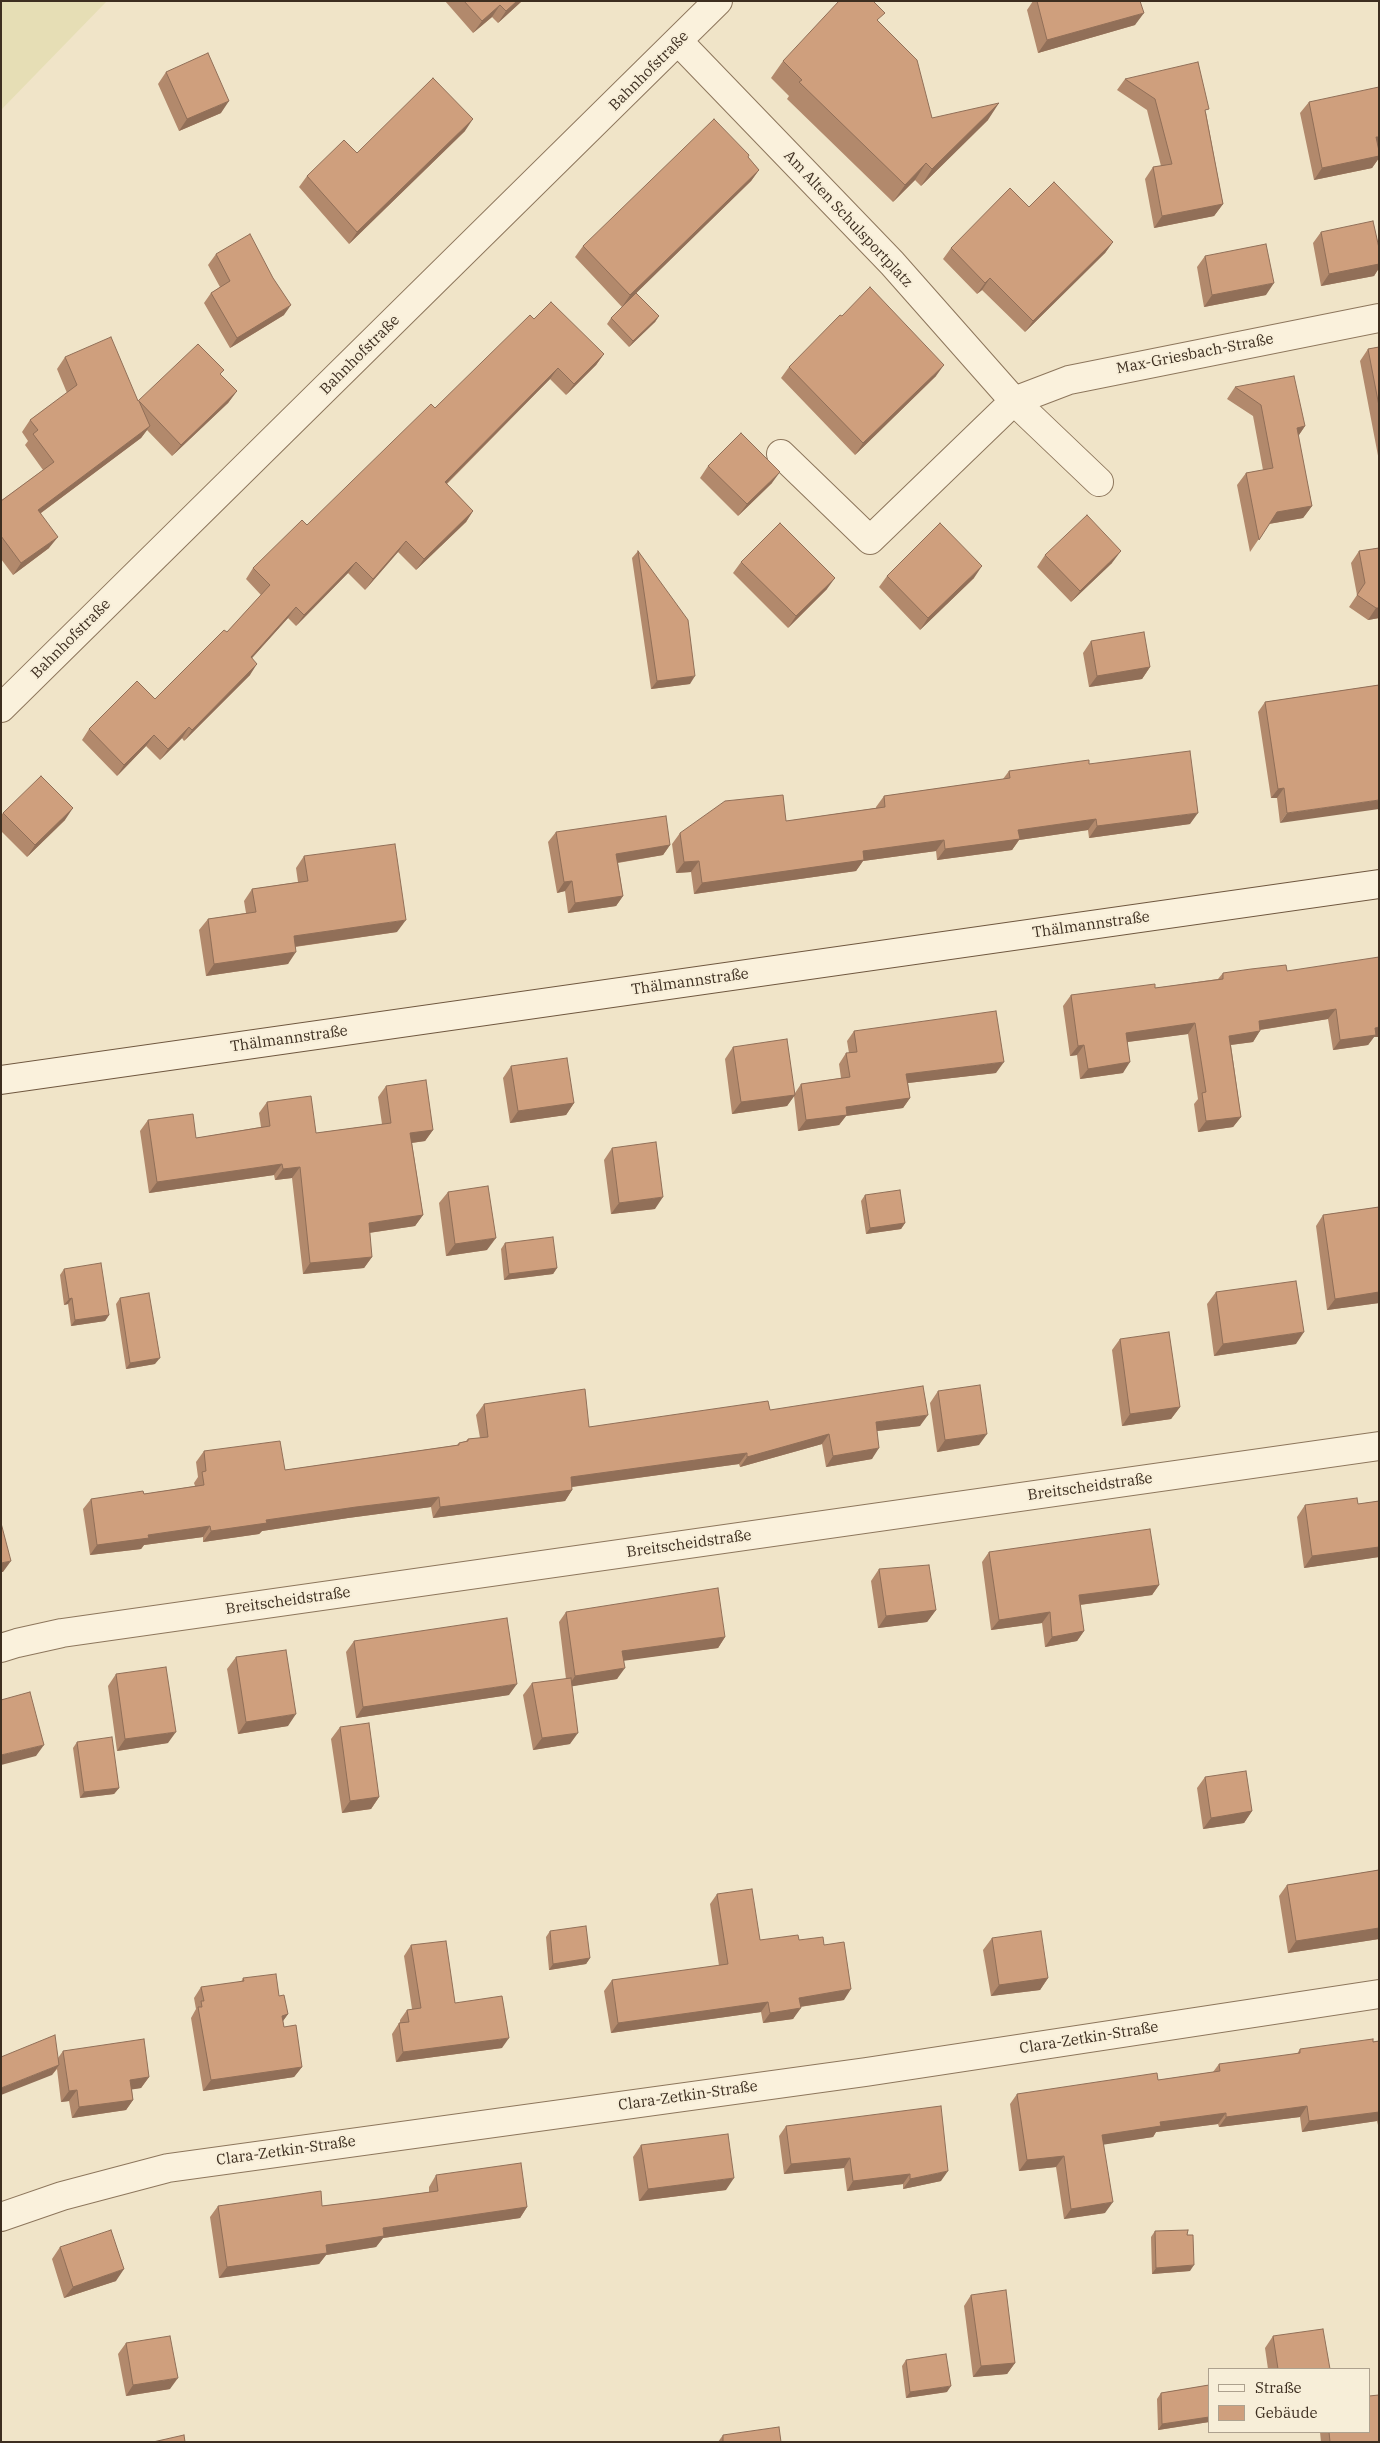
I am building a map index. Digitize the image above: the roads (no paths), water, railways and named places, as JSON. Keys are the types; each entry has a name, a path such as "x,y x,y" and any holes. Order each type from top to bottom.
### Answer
{"street":[{"name":"Bahnhofstraße","path":"1,708 718,1"},
{"name":"Am Alten Schulsportplatz","path":"678,41 892,264 1014,401 1099,482"},
{"name":"Max-Griesbach-Straße","path":"1014,401 1069,380 1379,318"},
{"path":"781,454 870,540 1014,401"},
{"name":"Thälmannstraße","path":"1,1080 1379,884"},
{"name":"Breitscheidstraße","path":"1,1648 62,1633 1379,1446"},
{"name":"Clara-Zetkin-Straße","path":"1,2217 62,2196 168,2168 866,2072 1379,1994"}]}
